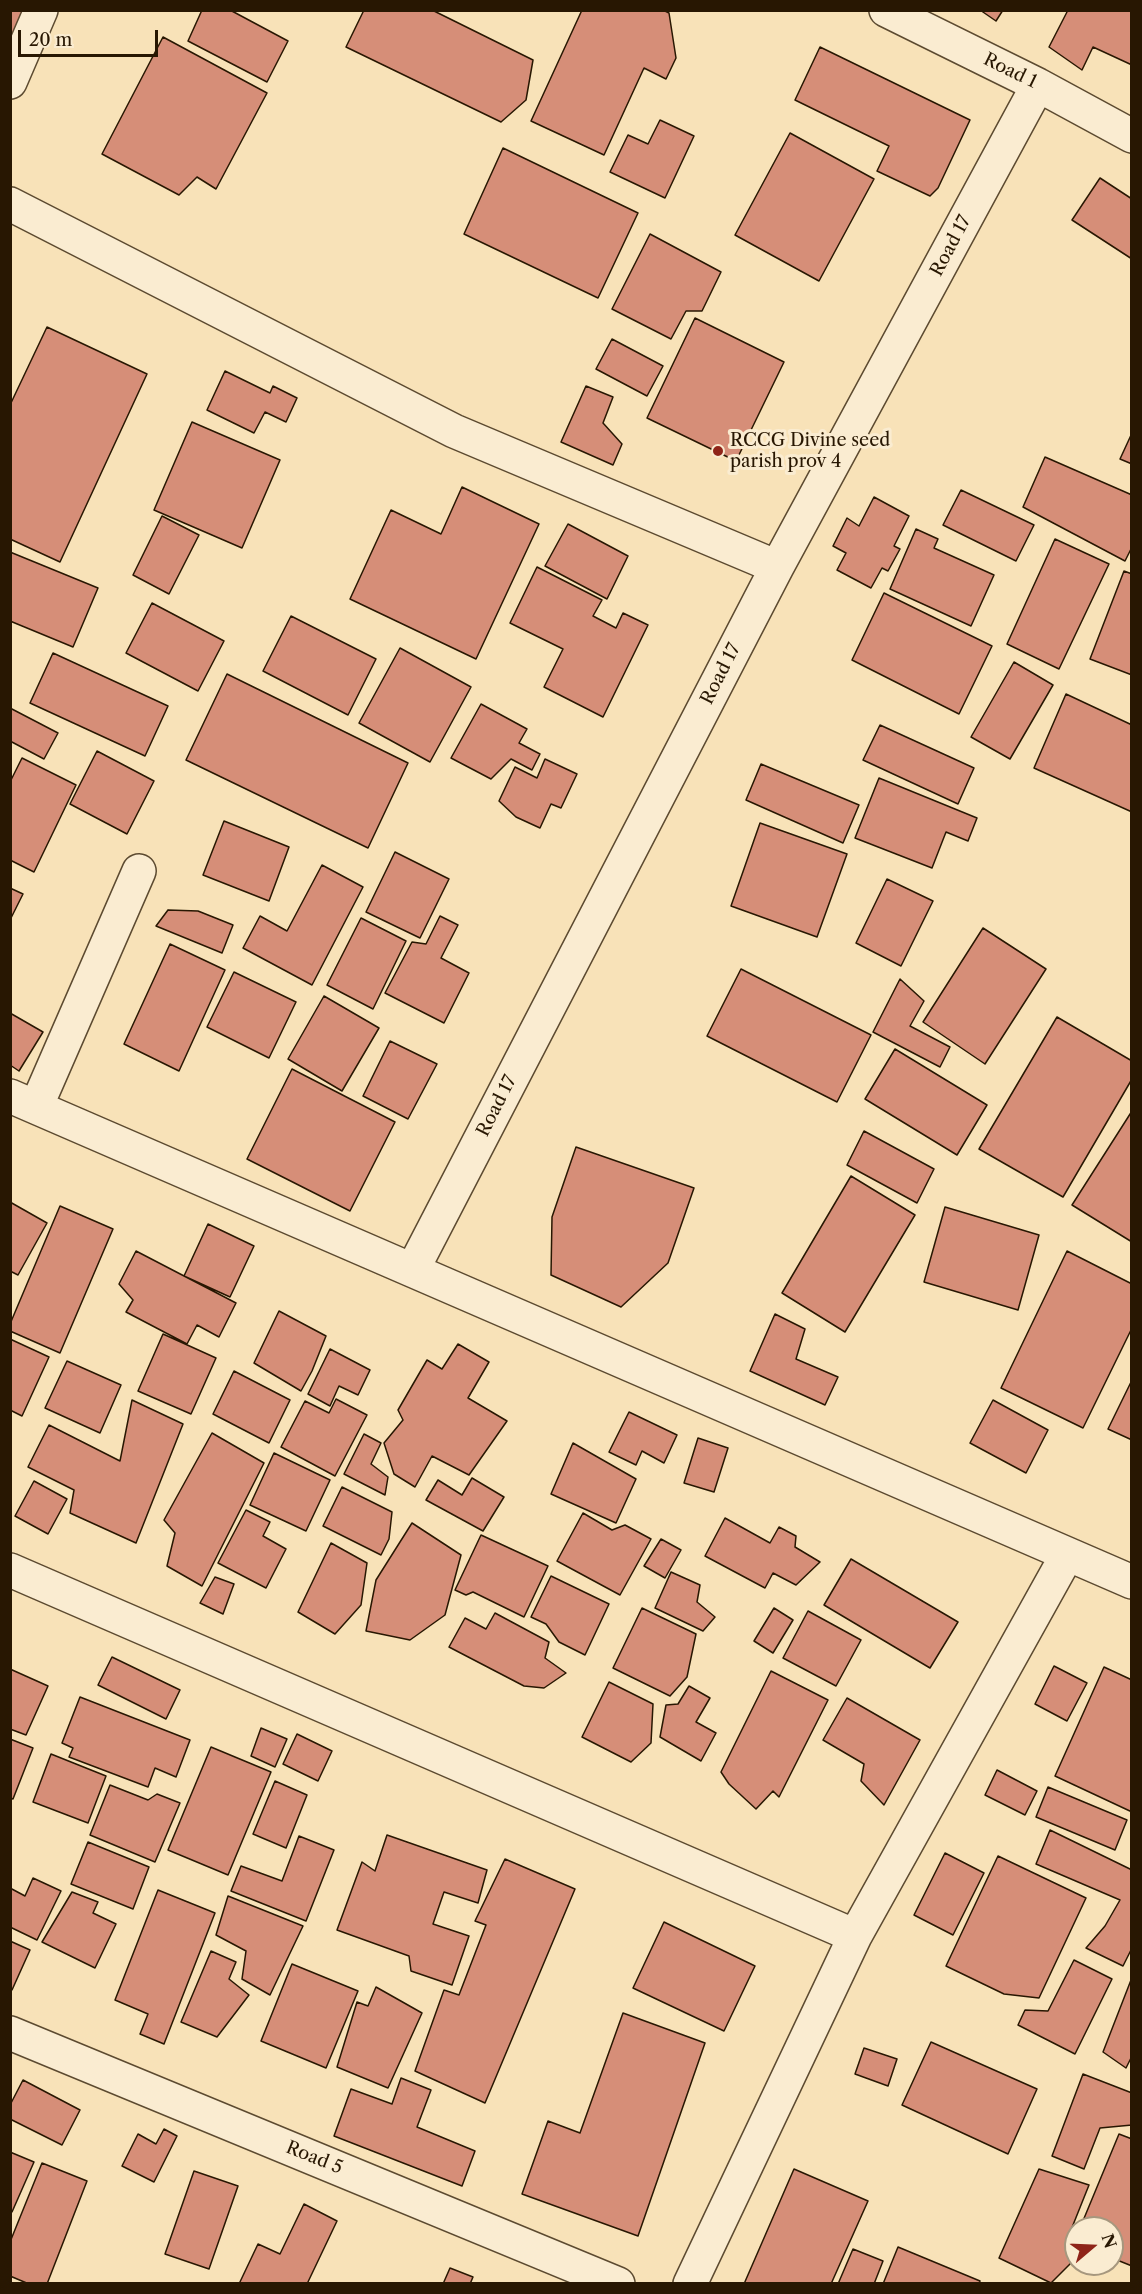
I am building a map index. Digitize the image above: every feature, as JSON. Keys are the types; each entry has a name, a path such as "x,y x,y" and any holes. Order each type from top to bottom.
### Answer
{"street":[{"path":"10,82 41,10"},
{"name":"Road 1","path":"886,10 1038,85 1131,136"},
{"name":"Road 17","path":"413,1269 777,567 1038,85"},
{"path":"10,204 453,431 777,567"},
{"path":"139,871 23,1101 1131,1582"},
{"path":"690,2283 855,1936 1067,1555"},
{"path":"10,1570 855,1936"},
{"name":"Road 5","path":"10,2033 618,2283"}],"building":[{"path":"10,10 35,10 10,58"},
{"path":"202,10 230,10 288,41 267,82 188,41"},
{"path":"364,10 432,10 533,60 526,100 501,122 346,47"},
{"path":"582,10 663,10 669,13 676,58 666,79 644,68 604,155 531,121"},
{"path":"980,10 1003,10 996,21"},
{"path":"1068,10 1132,10 1132,65 1093,47 1082,70 1049,47"},
{"path":"163,37 267,93 216,189 197,177 179,195 102,154"},
{"path":"820,47 970,120 938,188 930,196 877,171 889,146 795,100"},
{"path":"660,120 694,136 665,198 610,172 628,135 648,144"},
{"path":"790,133 874,179 819,281 735,235"},
{"path":"503,148 638,213 598,298 464,234"},
{"path":"1100,178 1132,199 1132,259 1072,220"},
{"path":"650,234 721,272 702,311 686,311 671,339 612,309"},
{"path":"695,318 784,362 736,461 647,418"},
{"path":"47,327 147,374 60,562 10,539 10,405"},
{"path":"612,339 663,366 647,396 596,369"},
{"path":"225,371 270,393 273,386 297,398 286,422 265,412 254,433 207,410"},
{"path":"586,386 613,397 603,423 622,444 613,465 561,442"},
{"path":"192,422 280,460 242,548 154,510"},
{"path":"1132,433 1132,464 1120,459"},
{"path":"1045,457 1132,495 1132,547 1125,561 1023,507"},
{"path":"462,487 539,524 476,659 350,599 391,510 441,534"},
{"path":"961,490 1034,525 1016,561 943,525"},
{"path":"874,497 909,516 894,546 900,549 888,571 882,568 871,588 837,570 846,553 833,546 847,518 859,526"},
{"path":"162,516 199,535 169,594 133,575"},
{"path":"568,524 628,556 607,599 545,566"},
{"path":"916,529 938,539 934,548 994,575 971,626 890,589"},
{"path":"1055,539 1109,564 1059,669 1007,644"},
{"path":"10,552 98,588 73,647 10,621"},
{"path":"537,567 602,600 593,616 616,628 623,613 648,625 603,717 544,687 563,649 510,623"},
{"path":"1124,571 1132,574 1132,675 1090,659"},
{"path":"884,593 992,646 959,714 852,660"},
{"path":"152,603 224,641 198,691 126,653"},
{"path":"291,616 376,659 348,715 263,671"},
{"path":"400,648 471,687 430,762 359,723"},
{"path":"53,653 168,706 145,756 30,703"},
{"path":"1014,662 1053,685 1010,759 971,737"},
{"path":"227,674 408,763 368,848 186,760"},
{"path":"1066,694 1132,725 1132,812 1034,768"},
{"path":"481,704 527,729 519,743 540,754 532,770 511,759 491,779 451,758"},
{"path":"10,708 58,733 44,759 10,741"},
{"path":"880,725 974,768 958,804 863,760"},
{"path":"97,751 154,781 127,834 70,804"},
{"path":"22,758 76,785 34,872 10,860 10,782"},
{"path":"545,759 577,774 561,808 551,804 540,828 516,817 499,801 515,767 537,778"},
{"path":"761,764 859,805 843,843 746,800"},
{"path":"879,778 977,818 968,841 946,832 932,868 855,838"},
{"path":"224,821 289,847 269,901 203,875"},
{"path":"760,823 847,854 817,937 731,906"},
{"path":"395,852 449,879 420,938 366,912"},
{"path":"322,865 363,887 312,985 243,948 260,916 287,931"},
{"path":"887,879 933,901 901,966 856,943"},
{"path":"10,888 23,894 10,920"},
{"path":"168,910 198,911 233,925 222,953 156,926"},
{"path":"440,916 458,925 441,958 469,973 444,1023 385,993 412,942 426,944"},
{"path":"361,918 406,941 373,1009 327,985"},
{"path":"983,928 1046,969 985,1064 923,1022"},
{"path":"170,944 225,970 179,1071 124,1044"},
{"path":"741,969 871,1035 837,1102 707,1036"},
{"path":"234,972 296,1002 269,1058 207,1027"},
{"path":"900,979 924,1001 910,1026 950,1047 940,1067 873,1032"},
{"path":"324,996 379,1028 342,1091 288,1059"},
{"path":"10,1013 43,1032 19,1071 10,1065"},
{"path":"1057,1017 1132,1061 1132,1079 1063,1197 979,1149"},
{"path":"390,1041 437,1064 408,1119 363,1096"},
{"path":"895,1049 987,1105 957,1155 865,1099"},
{"path":"292,1069 395,1122 350,1211 247,1159"},
{"path":"1132,1111 1132,1242 1072,1205"},
{"path":"864,1131 934,1169 917,1203 847,1165"},
{"path":"576,1147 694,1188 668,1263 621,1307 551,1275 552,1217"},
{"path":"851,1176 915,1215 845,1332 782,1293"},
{"path":"10,1202 47,1223 18,1275 10,1271"},
{"path":"60,1206 113,1229 60,1353 10,1331 10,1324"},
{"path":"945,1207 1039,1235 1018,1310 924,1282"},
{"path":"208,1224 254,1246 230,1297 184,1276"},
{"path":"136,1251 236,1303 219,1337 197,1325 187,1344 126,1312 133,1300 119,1284"},
{"path":"1067,1251 1132,1284 1132,1328 1083,1428 1001,1388"},
{"path":"279,1311 326,1336 301,1391 254,1363"},
{"path":"775,1314 805,1329 796,1359 838,1377 825,1405 750,1371"},
{"path":"163,1334 216,1358 191,1414 138,1391"},
{"path":"10,1339 49,1357 22,1416 10,1410"},
{"path":"458,1344 489,1362 468,1398 507,1421 469,1475 432,1456 415,1487 394,1474 384,1443 403,1420 398,1410 427,1360 442,1369"},
{"path":"330,1349 370,1370 358,1395 339,1386 330,1406 308,1394"},
{"path":"67,1361 121,1385 100,1433 45,1408"},
{"path":"234,1371 290,1400 269,1443 213,1414"},
{"path":"1132,1380 1132,1440 1108,1429"},
{"path":"336,1399 367,1415 335,1476 281,1447 305,1401 329,1413"},
{"path":"132,1400 183,1424 136,1543 70,1513 74,1490 28,1467 49,1425 120,1461"},
{"path":"993,1400 1048,1430 1026,1473 970,1443"},
{"path":"629,1412 677,1435 664,1463 642,1451 636,1465 609,1452"},
{"path":"212,1433 264,1463 202,1586 167,1566 175,1533 164,1520"},
{"path":"364,1434 381,1443 371,1464 388,1477 385,1495 344,1474"},
{"path":"698,1438 728,1448 714,1492 684,1483"},
{"path":"573,1443 636,1479 616,1523 551,1494"},
{"path":"274,1453 330,1480 306,1531 250,1505"},
{"path":"472,1478 504,1497 483,1531 426,1500 438,1480 462,1495"},
{"path":"34,1481 67,1499 48,1534 15,1516"},
{"path":"342,1487 392,1512 389,1539 381,1555 323,1526"},
{"path":"246,1510 270,1522 263,1536 286,1549 266,1588 218,1563"},
{"path":"583,1513 612,1530 625,1525 651,1539 620,1595 557,1561"},
{"path":"725,1518 770,1543 779,1527 796,1536 795,1547 820,1562 796,1585 773,1573 765,1588 705,1556"},
{"path":"412,1523 461,1555 445,1615 410,1640 366,1631 376,1580"},
{"path":"481,1535 548,1566 524,1617 473,1592 466,1595 455,1590"},
{"path":"661,1539 681,1550 665,1578 644,1566"},
{"path":"331,1543 367,1563 361,1605 335,1634 298,1612"},
{"path":"851,1559 958,1622 930,1668 824,1605"},
{"path":"671,1572 700,1585 697,1602 715,1617 703,1631 655,1608"},
{"path":"551,1576 609,1604 585,1655 559,1642 546,1624 531,1617"},
{"path":"215,1577 234,1584 223,1614 200,1603"},
{"path":"642,1608 696,1634 687,1677 670,1696 613,1668"},
{"path":"774,1608 793,1620 773,1653 754,1641"},
{"path":"808,1611 861,1640 836,1686 783,1658"},
{"path":"495,1613 549,1642 545,1658 566,1673 544,1688 524,1686 449,1647 465,1618 486,1629"},
{"path":"112,1657 180,1690 166,1719 98,1685"},
{"path":"1054,1666 1087,1683 1067,1721 1035,1704"},
{"path":"1104,1667 1132,1680 1132,1812 1055,1776"},
{"path":"10,1669 48,1686 26,1735 10,1729"},
{"path":"771,1671 828,1700 779,1797 773,1791 756,1809 729,1784 721,1772"},
{"path":"609,1682 653,1704 651,1743 631,1762 582,1737"},
{"path":"689,1686 710,1698 696,1722 716,1733 701,1761 660,1737 666,1705 678,1704"},
{"path":"80,1697 190,1740 176,1777 155,1768 148,1787 69,1757 73,1748 62,1743"},
{"path":"847,1698 920,1740 884,1805 861,1781 864,1764 823,1740"},
{"path":"261,1728 287,1739 275,1767 251,1756"},
{"path":"297,1734 332,1751 318,1781 283,1764"},
{"path":"10,1739 33,1748 13,1799 10,1798"},
{"path":"211,1747 271,1772 228,1875 168,1850"},
{"path":"51,1754 106,1776 88,1823 33,1802"},
{"path":"997,1770 1037,1791 1025,1815 985,1795"},
{"path":"275,1781 307,1795 286,1848 253,1834"},
{"path":"110,1785 148,1800 157,1794 180,1803 155,1862 90,1835"},
{"path":"1048,1787 1127,1820 1115,1850 1036,1817"},
{"path":"1050,1830 1132,1870 1132,1948 1123,1966 1086,1948 1105,1926 1120,1900 1036,1864"},
{"path":"387,1835 487,1870 478,1903 444,1892 433,1924 469,1936 452,1985 411,1971 409,1956 337,1930 362,1862 375,1871"},
{"path":"299,1836 334,1850 306,1921 231,1891 241,1866 282,1881"},
{"path":"88,1842 149,1867 133,1909 71,1884"},
{"path":"945,1853 984,1873 953,1935 914,1915"},
{"path":"998,1856 1086,1898 1039,1998 1004,1994 946,1966"},
{"path":"505,1859 575,1889 485,2103 415,2071 444,1990 459,1995 486,1925 475,1921"},
{"path":"33,1878 61,1891 37,1940 10,1927 10,1888 25,1896"},
{"path":"158,1890 215,1913 164,2044 140,2034 148,2014 115,2000"},
{"path":"72,1892 98,1902 93,1913 116,1924 95,1968 42,1942"},
{"path":"228,1896 303,1926 270,1995 242,1979 246,1951 216,1935"},
{"path":"664,1922 755,1966 724,2031 633,1988"},
{"path":"10,1941 30,1950 12,1990 10,1990"},
{"path":"211,1951 236,1962 229,1979 249,1995 217,2037 181,2022"},
{"path":"1074,1960 1112,1979 1075,2054 1018,2025 1025,2010 1048,2011"},
{"path":"292,1964 358,1991 326,2068 261,2041"},
{"path":"1131,1980 1132,2056 1126,2068 1103,2052"},
{"path":"376,1987 422,2013 388,2088 337,2067 357,2002 368,2006"},
{"path":"623,2013 705,2043 638,2236 522,2194 548,2121 580,2133"},
{"path":"931,2042 1037,2089 1008,2154 902,2105"},
{"path":"864,2048 897,2059 888,2086 855,2074"},
{"path":"1083,2074 1132,2093 1132,2125 1100,2128 1084,2169 1052,2156"},
{"path":"401,2078 431,2090 417,2127 475,2151 462,2186 334,2136 351,2089 392,2104"},
{"path":"23,2080 80,2110 62,2145 10,2119 10,2105"},
{"path":"164,2129 177,2136 154,2182 122,2166 138,2134 156,2144"},
{"path":"1119,2134 1132,2139 1132,2266 1124,2263 1124,2216 1085,2216"},
{"path":"10,2152 34,2162 12,2212 10,2212"},
{"path":"42,2163 87,2181 47,2284 29,2284 10,2276 10,2242"},
{"path":"794,2169 868,2201 831,2284 744,2284"},
{"path":"1039,2169 1089,2185 1077,2216 1064,2216 1064,2270 1051,2283 999,2258"},
{"path":"194,2171 238,2186 209,2269 165,2254"},
{"path":"304,2204 337,2221 307,2284 239,2284 258,2244 280,2254"},
{"path":"898,2247 980,2281 979,2284 883,2284"},
{"path":"853,2249 883,2261 874,2284 838,2284"},
{"path":"450,2268 473,2277 470,2284 443,2284"}],"place":[{"name":"RCCG Divine seed parish prov 4","path":"718,451"}]}
